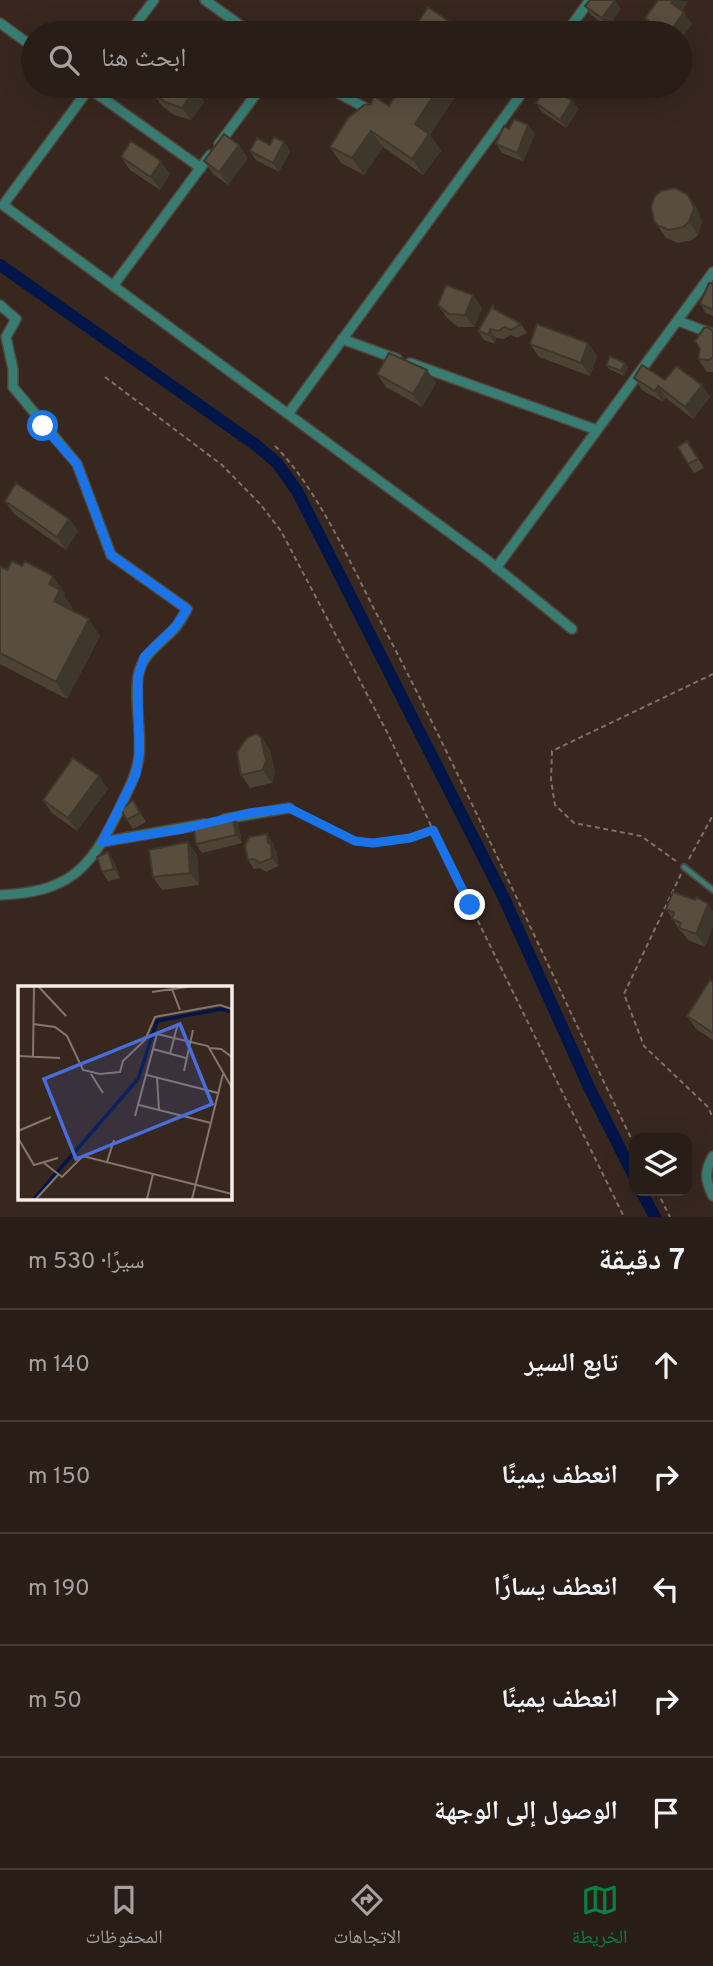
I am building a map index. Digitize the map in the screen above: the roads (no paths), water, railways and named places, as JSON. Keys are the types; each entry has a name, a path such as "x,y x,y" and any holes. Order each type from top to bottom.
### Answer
{"street":[{"path":"138,21 154,0"},
{"path":"205,0 234,21"},
{"path":"575,21 590,0"},
{"path":"0,23 21,38"},
{"path":"80,98 3,205 496,568 572,629"},
{"path":"105,98 201,168"},
{"path":"113,286 253,98"},
{"path":"347,98 378,115"},
{"path":"288,414 518,98"},
{"path":"496,568 713,272"},
{"path":"0,305 16,319 6,337 13,369 13,387 77,464 111,555 187,609 176,626 144,657 138,677 139,754 136,774 91,859 72,878 51,888 27,894 0,895"},
{"path":"678,321 713,334"},
{"path":"342,339 597,430"},
{"path":"102,842 183,829 249,813 289,808"},
{"path":"713,1156 706,1173 707,1184 713,1196"}],"lane":[{"path":"684,867 713,890"}],"waterway":[{"path":"0,265 256,445 277,463 297,491 503,896 589,1087 629,1166"},
{"path":"644,1196 655,1217"}]}
